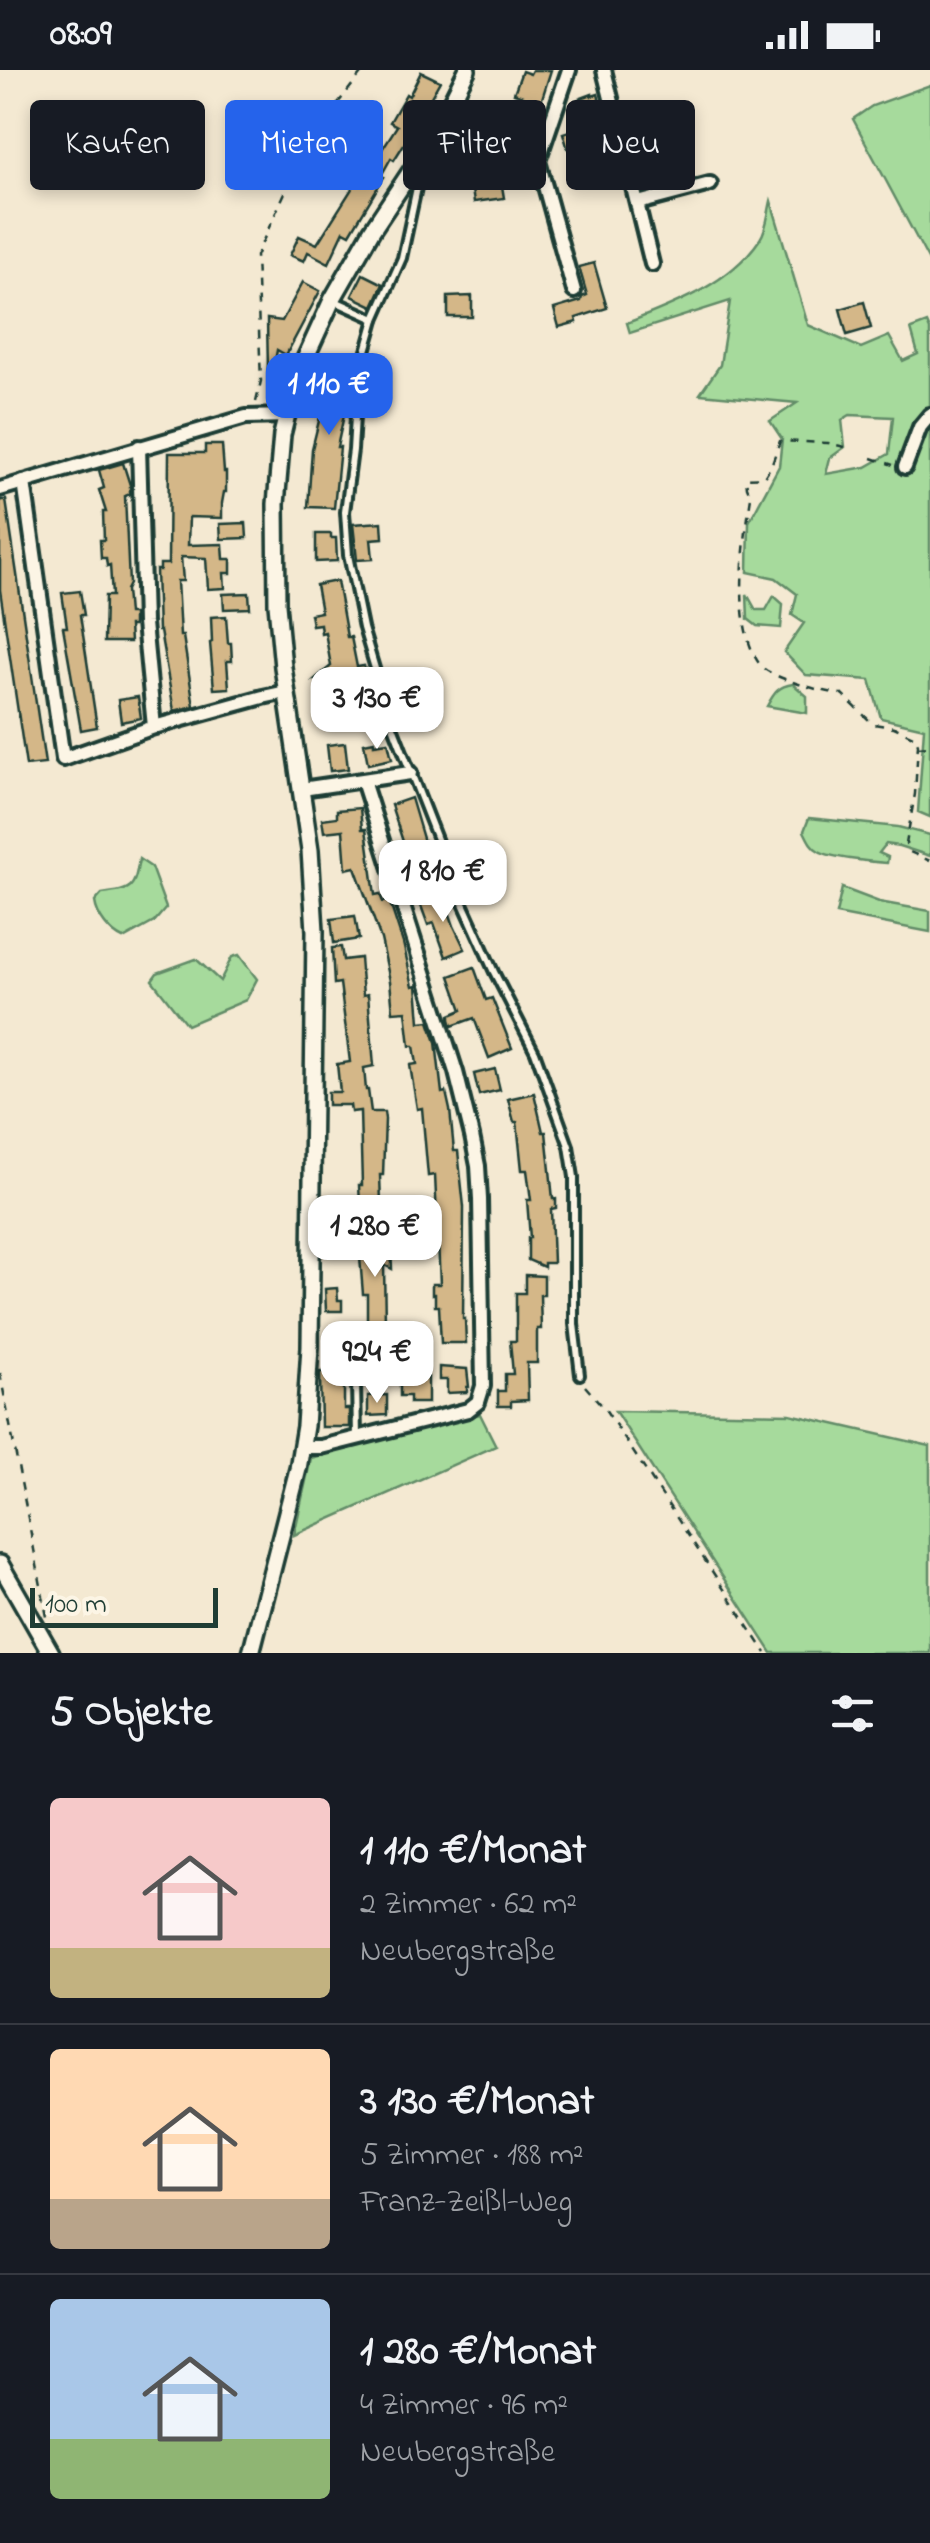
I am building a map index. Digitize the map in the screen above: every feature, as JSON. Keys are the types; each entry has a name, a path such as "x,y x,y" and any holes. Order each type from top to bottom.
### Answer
{"street":[{"path":"453,100 467,70"},
{"path":"569,70 538,161 574,291"},
{"path":"604,70 652,264"},
{"path":"638,203 710,184"},
{"path":"251,1653 302,1447 310,1326 315,931 310,850 277,604 277,479 285,416 304,357 372,230 403,185"},
{"path":"0,489 256,415 285,416"},
{"path":"904,467 920,428 930,415"},
{"path":"139,447 144,623 154,727"},
{"path":"24,482 63,758 154,727 286,692"},
{"path":"302,789 410,774"},
{"path":"302,1447 321,1447 468,1410 478,1402 483,1386 478,1166 456,1072 363,782"},
{"path":"0,1564 50,1650"}],"lane":[{"path":"417,190 402,258 375,319 356,389 354,450 345,512 348,555 381,696 410,774 456,888 535,1052 569,1146 574,1177 574,1324 580,1375"},
{"path":"332,300 375,319"},
{"path":"356,1380 358,1438"}],"path":[{"path":"256,415 261,381 256,256 309,140 364,70"},
{"path":"845,448 828,443 780,441 764,476 746,478 752,497 740,593 745,629 761,666 768,672 805,687 842,694 873,724 915,737 915,794 906,844 910,852 930,860"},
{"path":"872,458 904,467"},
{"path":"918,748 930,746"},
{"path":"0,1374 50,1629 50,1650"},
{"path":"580,1375 766,1653"}],"green space":[{"path":"930,85 930,263 853,119 872,106"},
{"path":"771,201 808,325 861,348 889,336 903,361 918,354 911,329 927,323 930,330 930,817 918,812 924,728 881,718 870,680 806,675 784,652 804,623 792,615 797,594 776,578 748,572 749,522 779,466 782,439 770,421 797,403 700,394 720,365 730,301 630,333 627,323 700,291 733,268 762,235","holes":["850,415 893,417 889,454 866,467 826,474 830,458 845,447 842,420"]},
{"path":"747,594 756,610 766,610 774,596 783,604 781,628 757,626 748,619"},
{"path":"793,684 807,696 807,713 767,706 777,691"},
{"path":"809,818 898,827 930,835 930,856 886,844 879,853 888,857 887,863 825,853 810,843 804,831"},
{"path":"139,859 151,867 166,908 154,922 123,939 105,924 95,902 102,894 130,886"},
{"path":"842,888 879,902 930,911 930,932 836,914"},
{"path":"239,955 257,979 246,1000 187,1025 152,980 157,973 196,959 220,981 232,957"},
{"path":"615,1411 790,1414 930,1446 930,1653 772,1653"},
{"path":"480,1414 496,1446 294,1535 311,1458"}],"building":[{"path":"532,70 551,70 542,100 522,100 523,96 514,93 522,71 530,74"},
{"path":"421,72 440,81 429,100 403,100 403,146 383,172 383,148 397,126 390,122 406,94 409,96"},
{"path":"598,94 600,100 576,100"},
{"path":"351,190 376,190 350,234 344,231 329,263 308,252 304,261 290,255 299,236 317,244"},
{"path":"472,190 503,190 504,198 474,202"},
{"path":"594,263 607,308 559,327 554,309 581,301 587,295 579,267"},
{"path":"363,274 383,284 373,306 352,296"},
{"path":"303,282 320,291 286,355 277,350 273,372 268,372 267,319 282,321"},
{"path":"472,296 472,317 448,317 448,297"},
{"path":"864,302 871,328 847,335 840,309"},
{"path":"334,360 355,365 337,447 334,508 308,507 312,449"},
{"path":"205,445 222,445 226,492 222,518 189,517 188,545 223,544 224,559 231,559 231,573 224,573 225,588 208,589 206,558 181,557 183,581 177,581 180,636 194,706 174,711 158,631 156,570 160,570 160,564 168,564 169,453 205,453"},
{"path":"123,463 130,485 130,494 125,496 129,584 126,590 133,626 129,626 130,642 104,642 105,596 112,596 110,565 107,566 106,558 101,558 106,512 99,490 104,488 99,470"},
{"path":"0,500 6,500 45,764 26,766 0,590"},
{"path":"382,522 383,538 371,539 373,559 357,560 353,524"},
{"path":"246,523 247,538 221,539 220,524"},
{"path":"316,534 336,538 337,561 316,562"},
{"path":"337,581 347,637 351,637 357,667 364,666 368,685 353,688 352,684 334,686 329,678 314,680 331,666 325,632 321,633 320,624 312,625 310,614 321,612 316,585"},
{"path":"80,591 97,727 81,730 63,627 67,627 62,593"},
{"path":"249,593 250,608 224,609 223,594"},
{"path":"226,616 232,661 227,661 229,688 214,689 211,617"},
{"path":"138,697 141,718 121,722 118,700"},
{"path":"388,742 392,759 368,764 364,743"},
{"path":"345,743 348,769 330,771 327,745"},
{"path":"411,798 432,869 409,877 405,864 410,863 391,805"},
{"path":"360,808 375,895 380,894 383,902 389,900 413,986 417,985 420,1022 429,1021 436,1042 442,1093 446,1092 450,1110 464,1207 466,1343 441,1343 439,1306 435,1306 432,1294 432,1284 440,1284 435,1175 428,1176 422,1108 417,1109 410,1065 417,1064 414,1046 410,1046 406,1011 393,1012 381,939 355,867 346,869 343,830 324,832 322,819 337,817 337,810"},
{"path":"443,895 465,949 446,957 434,923 428,925 420,903"},
{"path":"355,916 359,939 334,943 331,919"},
{"path":"341,947 343,960 360,958 363,995 368,994 374,1066 364,1068 366,1090 371,1112 384,1112 385,1119 381,1203 360,1204 360,1111 351,1112 350,1105 328,1105 328,1092 340,1092 337,1064 350,1062 340,983 334,984 332,948"},
{"path":"474,967 486,1000 492,998 512,1048 489,1058 474,1018 452,1026 450,1019 450,1015 462,1010 450,976"},
{"path":"495,1069 500,1090 479,1095 474,1074"},
{"path":"534,1093 546,1132 556,1199 556,1208 551,1209 553,1263 544,1263 544,1267 528,1260 527,1200 531,1200 527,1170 522,1170 517,1122 508,1099"},
{"path":"391,1244 392,1269 384,1265 385,1325 367,1325 367,1294 363,1294 359,1245"},
{"path":"525,1275 544,1276 537,1363 527,1363 528,1400 498,1406 498,1391 505,1391 505,1374 513,1374 510,1341 516,1341 516,1293 525,1293"},
{"path":"337,1288 342,1311 326,1311 325,1289"},
{"path":"327,1354 386,1354 386,1372 344,1372 344,1409 349,1409 349,1427 321,1427 320,1372 327,1372"},
{"path":"439,1367 467,1369 467,1392 447,1393 447,1380 439,1380"},
{"path":"400,1374 428,1377 428,1403 410,1403 410,1396 400,1396"},
{"path":"387,1395 387,1415 368,1416 368,1396"}]}
